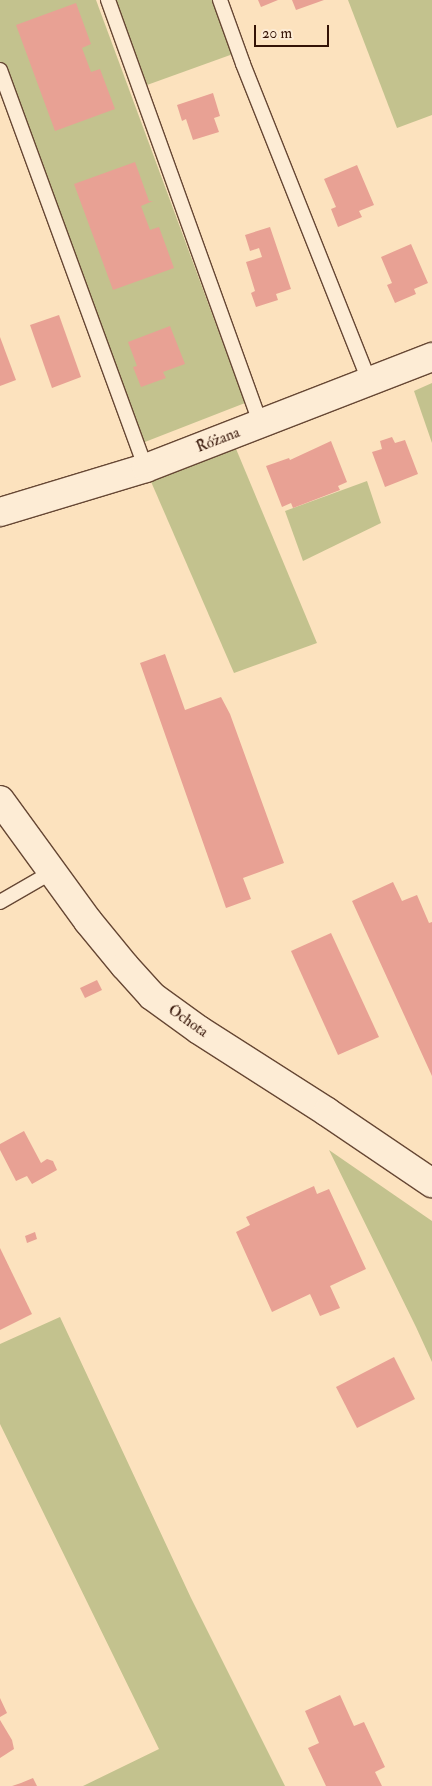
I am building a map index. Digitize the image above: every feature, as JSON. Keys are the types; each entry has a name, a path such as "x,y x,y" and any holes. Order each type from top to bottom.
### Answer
{"street":[{"name":"Różana","path":"0,512 146,468 432,358"},
{"name":"Ochota","path":"0,800 110,948 152,996 199,1030 327,1112 432,1183"}],"lane":[{"path":"108,0 261,424"},
{"path":"220,0 243,64 370,383"},
{"path":"0,70 146,468"},
{"path":"0,902 52,872"}],"shaded area":[{"path":"0,0 96,0 245,403 132,447 0,92"},
{"path":"116,0 214,0 233,54 147,85"},
{"path":"348,0 432,0 432,115 397,128"},
{"path":"432,383 432,443 414,391"},
{"path":"234,444 317,643 234,673 149,477"},
{"path":"367,481 381,523 303,561 285,511"},
{"path":"329,1150 432,1221 432,1362 416,1327"},
{"path":"60,1317 191,1598 285,1786 83,1786 159,1749 0,1424 0,1344"}],"building":[{"path":"258,0 278,0 261,7"},
{"path":"292,0 324,0 296,10"},
{"path":"76,3 91,44 82,48 91,72 100,69 115,109 55,131 16,25"},
{"path":"213,93 220,116 214,118 219,132 193,140 186,119 182,121 177,105"},
{"path":"135,162 149,201 153,201 141,206 150,230 159,227 174,268 113,290 74,184"},
{"path":"357,165 374,205 359,211 362,217 338,227 331,209 336,207 324,179"},
{"path":"270,227 291,289 276,294 278,300 256,307 251,293 255,291 246,262 262,257 259,248 250,251 245,235"},
{"path":"411,244 428,283 414,289 416,294 395,303 387,285 392,283 381,257"},
{"path":"59,315 81,377 52,388 30,325"},
{"path":"170,326 185,364 163,372 166,378 141,387 133,367 137,366 128,342"},
{"path":"0,337 16,380 0,386"},
{"path":"392,437 395,443 405,440 418,474 385,487 372,452 382,449 380,441"},
{"path":"331,441 347,482 338,486 340,490 293,508 291,503 282,507 266,466 289,458 290,460"},
{"path":"165,654 185,710 221,697 230,714 284,863 243,878 251,899 226,908 140,663"},
{"path":"393,882 402,901 417,895 429,923 432,922 432,1076 352,901"},
{"path":"331,933 379,1037 338,1055 291,951"},
{"path":"97,980 102,990 85,998 80,988"},
{"path":"24,1131 41,1163 47,1159 53,1161 57,1170 32,1184 27,1176 16,1181 0,1150 0,1144"},
{"path":"314,1186 317,1194 329,1189 366,1269 330,1286 340,1308 320,1316 310,1294 272,1312 236,1232 250,1225 246,1217"},
{"path":"35,1232 37,1239 27,1243 25,1236"},
{"path":"0,1248 32,1314 0,1330"},
{"path":"394,1357 415,1399 357,1428 336,1387"},
{"path":"340,1695 354,1726 364,1722 385,1767 375,1772 382,1786 326,1786 308,1748 319,1743 305,1711"},
{"path":"0,1698 7,1713 0,1717"},
{"path":"0,1720 12,1740 14,1749 0,1758"},
{"path":"33,1778 37,1786 12,1786 21,1783"}]}
